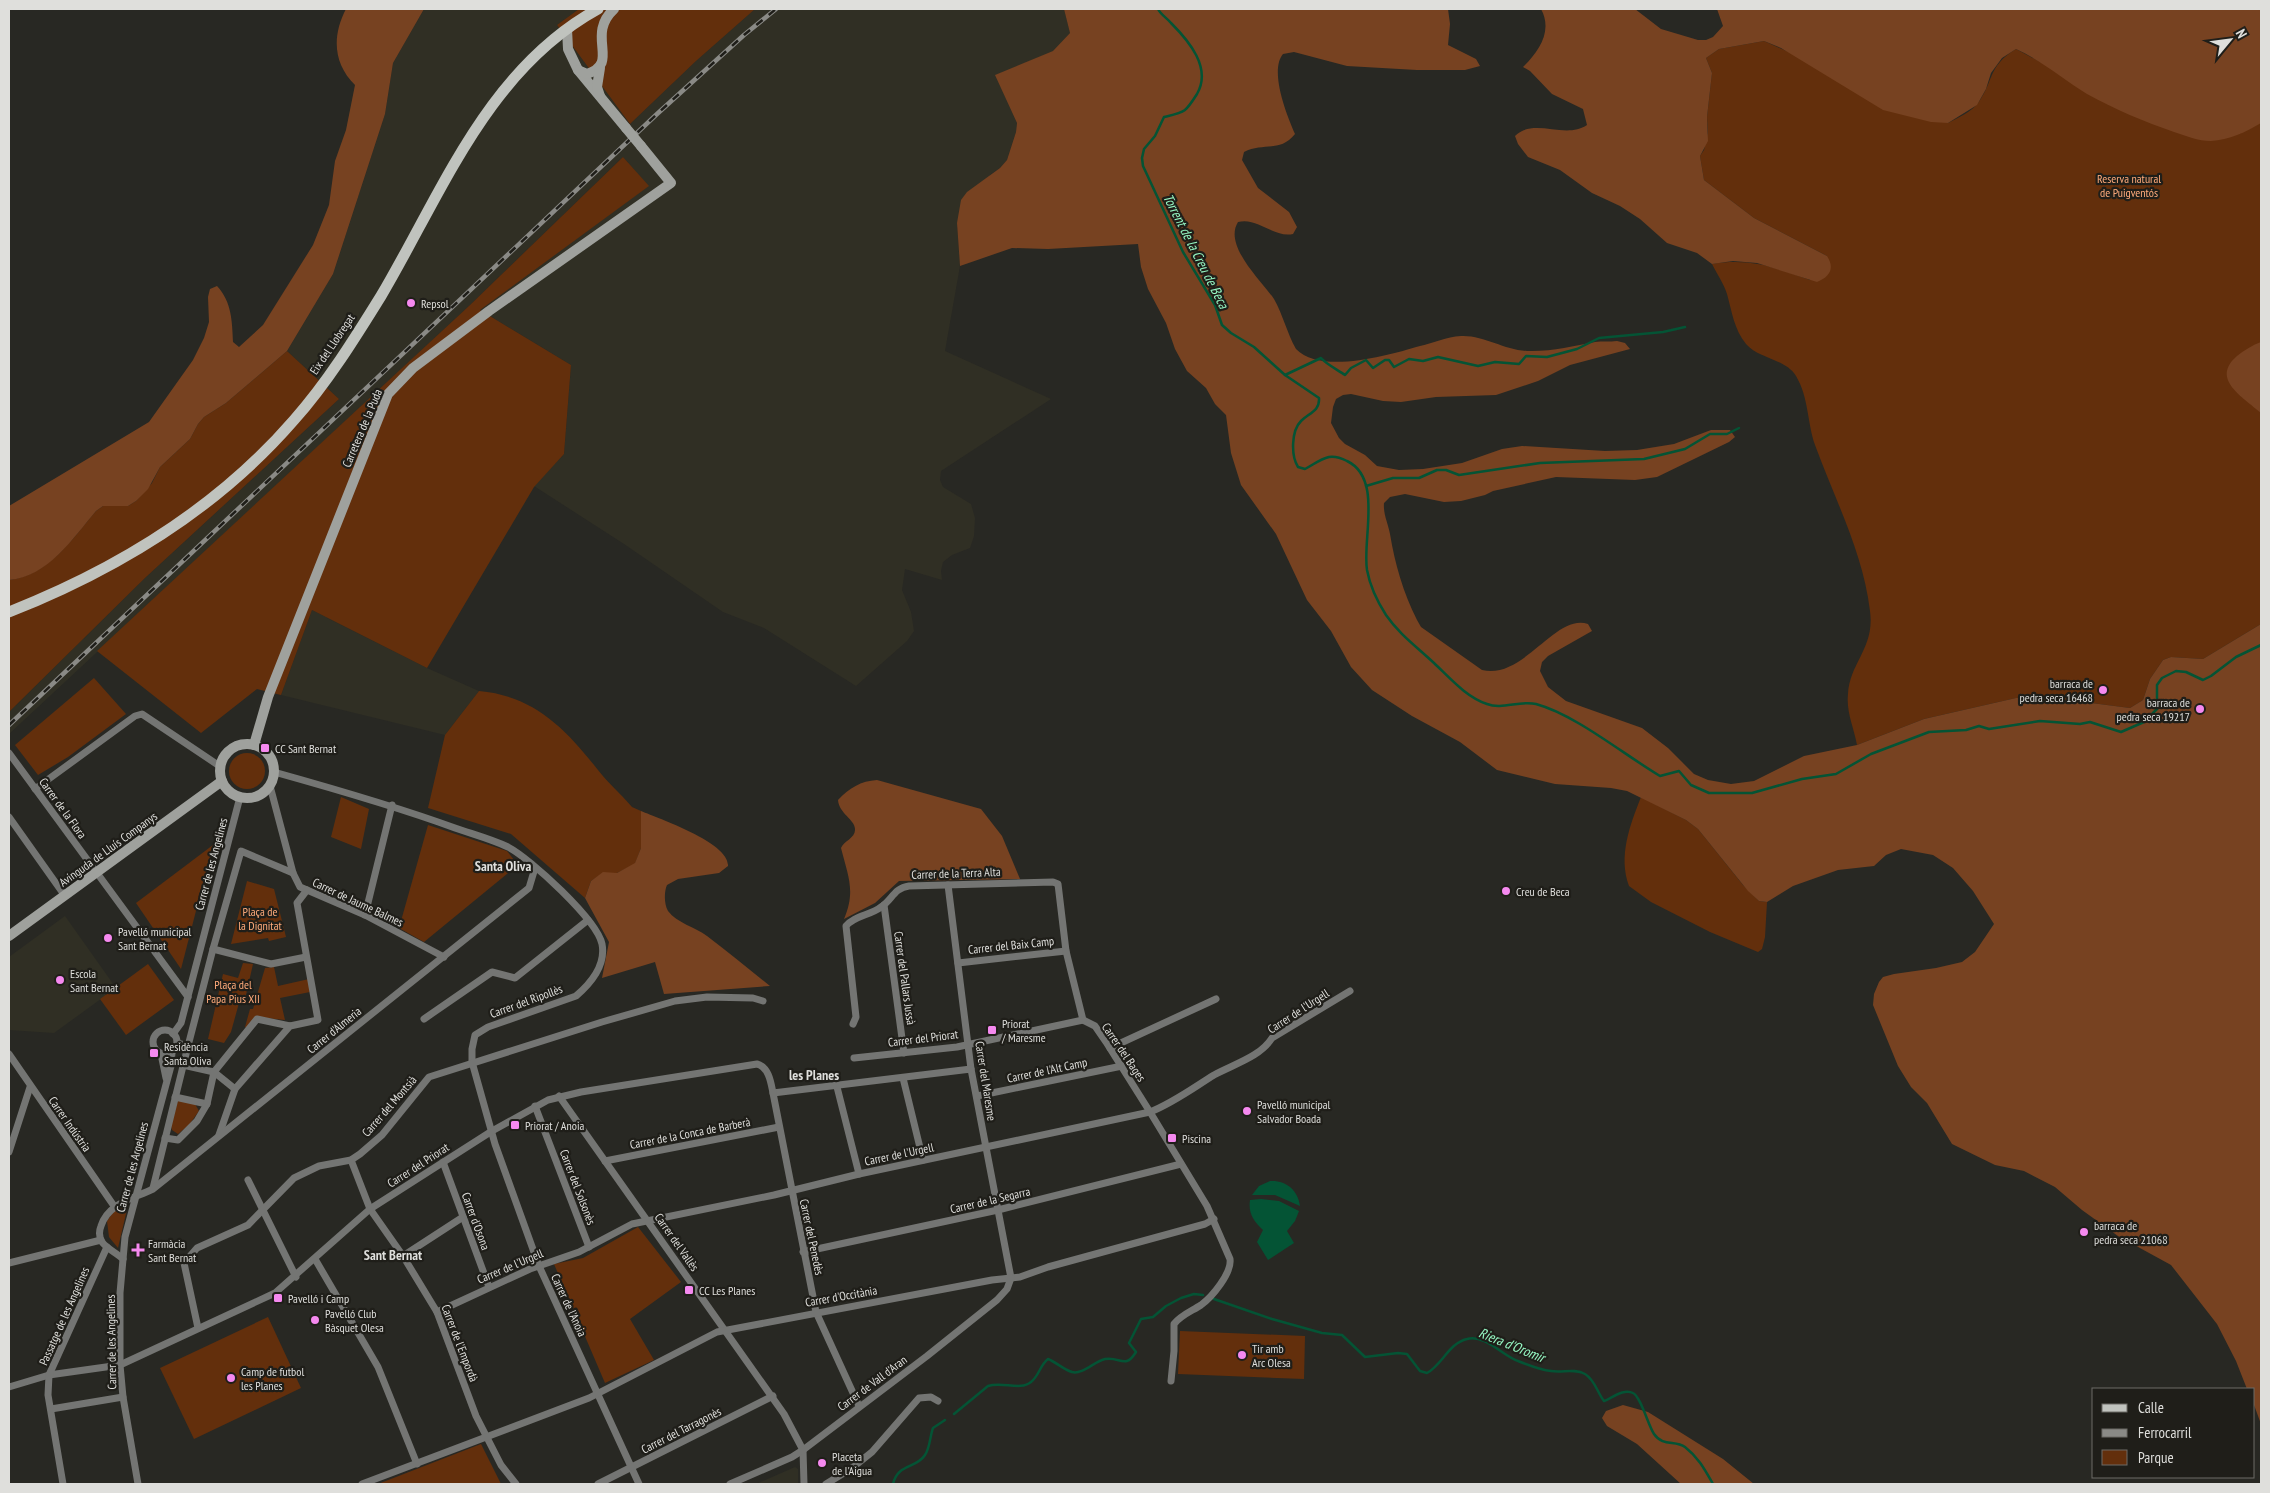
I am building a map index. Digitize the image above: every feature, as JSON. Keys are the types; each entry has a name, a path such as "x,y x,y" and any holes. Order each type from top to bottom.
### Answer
{"main road":[{"name":"Eix del Llobregat","path":"9,612 125,559 173,528 212,499 276,440 295,419 327,377 380,297 467,140 486,113 522,70 567,29 598,9"}],"street":[{"path":"600,97 597,86 600,68 604,61 601,36 603,24 614,9"},
{"path":"567,29 568,50 578,70 600,97"},
{"path":"578,70 587,74 600,68"},
{"name":"Carretera de la Puda","path":"254,745 268,697 388,394 413,368 671,183 600,97"},
{"path":"35,789 135,716 142,714 221,767"},
{"path":"270,786 257,796 240,797 233,794 222,781 221,767 226,754 239,745 254,745 269,755 274,772 270,786 293,873"},
{"name":"Carrer de la Flora","path":"9,753 188,997"},
{"name":"Carrer del Ripollès","path":"274,772 392,805 509,848 559,889 597,932 602,945 601,960 596,973 586,988 576,996 488,1027 475,1035 472,1062 492,1131"},
{"name":"Avinguda de Lluís Companys","path":"10,934 222,781"},
{"name":"Carrer de les Angelines","path":"173,1034 181,1023 240,797"},
{"path":"364,915 392,805"},
{"path":"9,817 65,896"},
{"name":"Carrer de les Angelines","path":"153,1189 213,948 241,851"},
{"name":"Carrer de Jaume Balmes","path":"241,851 293,873 300,887 364,915 444,956"},
{"name":"Carrer d'Almeria","path":"114,1206 153,1189 444,956 528,888 535,868"},
{"name":"Carrer de la Terra Alta","path":"853,1024 856,1017 846,926 851,921 884,905 894,892 903,886 1053,882 1058,884"},
{"name":"Carrer del Bages","path":"1058,884 1066,951 1083,1020 1095,1026 1122,1066 1214,1219 1228,1254 1230,1266 1227,1276 1205,1302 1174,1324 1174,1351 1170,1381"},
{"name":"Carrer del Maresme","path":"948,885 971,1069 1011,1278"},
{"path":"165,1138 178,1140 197,1120 207,1104 214,1072 257,1019 290,1026 318,1020 296,902 307,890"},
{"name":"Carrer del Pallars Jussà","path":"884,905 904,1053"},
{"path":"424,1020 492,972 515,978 588,920"},
{"path":"213,948 272,964 306,957"},
{"name":"Carrer del Baix Camp","path":"958,963 1066,951"},
{"name":"Carrer de l'Urgell","path":"437,1312 489,1287 589,1247 632,1224 1150,1112 1164,1107 1215,1075 1266,1047 1272,1038 1350,991"},
{"name":"Carrer del Montsià","path":"198,1328 184,1263 197,1248 248,1225 294,1178 319,1166 351,1160 360,1154 382,1134 429,1077 472,1062 675,1001 707,997 753,998 763,1001"},
{"path":"1110,1048 1216,999"},
{"name":"Carrer del Priorat","path":"854,1058 904,1053 968,1043 1083,1020"},
{"path":"219,1136 235,1089 290,1026"},
{"path":"163,1030 173,1034 177,1043 172,1052 161,1054 154,1046 154,1036 163,1030"},
{"path":"177,1043 188,1046"},
{"name":"Carrer de les Argelines","path":"123,1259 135,1198 167,1082 172,1052"},
{"name":"Carrer Indústria","path":"9,1054 114,1206"},
{"name":"Carrer de les Argelines","path":"161,1054 167,1082"},
{"name":"Carrer del Priorat","path":"9,1387 49,1375 120,1365 275,1293 316,1259 370,1209 492,1131 535,1106 559,1096 758,1064 763,1066"},
{"path":"183,1066 214,1072 235,1089"},
{"name":"Carrer del Penedès","path":"763,1066 770,1079 816,1312 859,1406"},
{"name":"Carrer de l'Alt Camp","path":"977,1096 1122,1066"},
{"path":"773,1093 971,1069"},
{"path":"903,1078 923,1160"},
{"path":"837,1086 859,1174"},
{"path":"9,1152 30,1087"},
{"name":"Carrer del Vallès","path":"559,1096 773,1396 803,1450 804,1484"},
{"path":"176,1097 207,1104"},
{"name":"Carrer del Solsonès","path":"535,1106 589,1247"},
{"name":"Carrer de la Conca de Barberà","path":"605,1161 779,1127"},
{"name":"Carrer de l'Anoia","path":"492,1131 539,1266 639,1484"},
{"name":"Carrer de l'Empordà","path":"351,1160 370,1209 403,1256 437,1312 486,1438 501,1466 516,1484"},
{"name":"Carrer d'Osona","path":"443,1162 489,1287"},
{"name":"Carrer de la Segarra","path":"803,1252 998,1210 1181,1164"},
{"path":"248,1180 262,1212 296,1276"},
{"path":"114,1206 103,1219 100,1230 101,1240 123,1259"},
{"path":"403,1256 462,1217"},
{"name":"Carrer d'Occitània","path":"362,1484 598,1394 717,1332 816,1312 1011,1278 1205,1224 1214,1219"},
{"path":"9,1263 101,1240"},
{"name":"Passatge de les Angelines","path":"63,1484 48,1394 49,1375 107,1247"},
{"name":"Carrer de les Angelines","path":"123,1259 120,1293 120,1365 123,1397 138,1484"},
{"path":"316,1259 378,1367 417,1464"},
{"name":"Carrer de Vall d'Aran","path":"730,1484 792,1457 803,1450 997,1300 1007,1289 1011,1278"},
{"name":"Carrer del Tarragonès","path":"598,1484 773,1396"},
{"path":"50,1409 123,1397"},
{"path":"826,1484 852,1468 872,1452 919,1398 931,1397 938,1401"}],"shaded area":[{"path":"346,9 424,9 393,63 385,114 333,274 287,351 226,403 204,417 190,439 160,467 148,489 136,501 128,506 103,506 96,511 69,544 48,564 36,572 9,580 9,506 149,422 193,360 204,338 209,322 208,297 210,289 217,286 226,299 230,312 233,342 239,347 263,325 313,245 329,205 335,161 346,130 355,85 342,68 337,49 338,29"},
{"path":"424,9 579,9 557,25 630,124 696,61 755,9 1064,9 1070,33 1054,51 996,75 1017,123 1016,132 1007,160 991,174 957,223 960,266 945,351 1051,399 941,471 940,480 943,487 971,504 975,518 974,536 970,548 952,555 943,562 942,580 905,569 902,590 911,612 914,631 907,641 856,686 764,628 723,612 624,544 534,486 564,454 571,365 480,310 648,186 623,157 470,305 9,734 9,712 145,578 339,399 287,351 333,274 385,114 393,63"},
{"path":"1064,9 1448,9 1450,24 1448,45 1476,59 1480,66 1465,70 1417,70 1347,66 1294,52 1283,54 1279,62 1279,82 1284,105 1295,134 1283,143 1244,152 1242,160 1258,188 1289,212 1297,227 1293,234 1286,234 1252,222 1238,222 1235,231 1236,242 1240,252 1253,273 1274,299 1296,349 1307,357 1322,361 1356,361 1374,358 1461,336 1478,338 1527,351 1553,350 1595,342 1617,341 1625,343 1630,349 1570,365 1538,381 1496,395 1436,397 1401,402 1383,401 1351,394 1343,395 1336,399 1331,423 1339,438 1345,444 1365,455 1377,466 1399,470 1423,469 1462,463 1502,449 1522,446 1605,451 1637,450 1674,444 1711,430 1730,430 1735,437 1729,442 1657,477 1635,480 1556,477 1493,491 1461,501 1444,502 1405,494 1390,497 1384,503 1384,507 1394,556 1400,578 1417,620 1421,627 1482,670 1497,670 1512,665 1563,628 1576,623 1588,624 1592,631 1548,656 1542,662 1540,671 1548,687 1566,701 1642,728 1668,748 1694,774 1708,780 1731,784 1754,781 1804,756 1857,745 1924,719 2016,698 2045,697 2130,708 2143,700 2150,679 2163,660 2171,657 2203,659 2261,624 2261,1424 2255,1408 2255,1388 2247,1388 2236,1361 2217,1324 2171,1265 2118,1236 2082,1210 2055,1187 2024,1171 1995,1165 1952,1144 1927,1103 1911,1087 1898,1066 1873,1005 1874,994 1879,982 1883,977 1894,974 1962,962 1975,952 1994,924 1973,891 1953,868 1933,855 1901,849 1886,855 1874,866 1838,870 1793,886 1767,902 1759,901 1748,891 1698,829 1686,820 1627,791 1555,784 1497,770 1460,742 1412,716 1372,690 1351,667 1331,631 1307,600 1276,534 1241,485 1231,453 1226,415 1215,404 1206,388 1187,371 1175,349 1166,323 1148,289 1141,267 1138,244 1048,249 1012,248 960,266 957,223 961,200 967,192 1000,168 1007,160 1016,132 1017,123 995,75 1053,51 1070,33"},
{"path":"1541,9 1635,9 1661,29 1698,40 1706,40 1713,37 1723,26 1717,9 2261,9 2261,123 2224,139 2211,141 2192,138 2141,120 2097,100 2035,59 2016,49 2002,58 1991,73 1986,89 1977,105 1948,123 1931,122 1883,110 1781,48 1764,41 1719,49 1706,58 1712,73 1707,117 1708,141 1700,156 1704,180 1754,218 1827,256 1831,264 1830,272 1825,278 1817,282 1757,263 1733,261 1712,264 1697,253 1667,243 1640,219 1620,206 1592,193 1560,170 1528,157 1518,144 1515,136 1523,131 1531,128 1569,130 1587,125 1583,109 1552,94 1530,71 1523,67 1539,47 1545,33 1546,25"},
{"path":"2261,342 2261,413 2232,387 2228,380 2227,372 2230,364 2237,356"},
{"path":"312,610 427,668 479,691 445,735 281,695"},
{"path":"877,780 981,809 1002,836 1020,879 899,881 875,903 844,919 850,900 850,883 841,848 855,833 855,826 841,809 838,800 856,786"},
{"path":"641,811 692,833 718,849 726,857 728,866 719,873 678,879 667,885 665,898 668,911 676,919 707,936 770,986 664,994 655,962 602,978 609,942 585,898 591,881 603,872 617,873 635,863 641,848"},
{"name":"Escola Sant Bernat","path":"65,916 116,988 54,1033 9,1030 9,957"},
{"path":"1270,1181 1281,1182 1290,1187 1297,1195 1300,1206 1275,1195 1252,1195 1259,1186"},
{"path":"1250,1200 1279,1201 1299,1211 1295,1221 1287,1231 1294,1243 1268,1260 1257,1242 1263,1230 1254,1220 1250,1209"},
{"path":"1623,1405 1648,1412 1723,1459 1754,1484 1681,1484 1637,1444 1607,1426 1602,1418 1606,1411"},
{"path":"795,1467 798,1469 798,1484 756,1484"}],"green space":[{"path":"579,9 755,9 696,61 630,124 557,25"},
{"name":"Reserva natural de Puigventós","path":"2261,9 2261,409 2257,409 2261,413 2261,624 2203,659 2171,657 2163,660 2150,679 2143,700 2130,708 2045,697 2016,698 1924,719 1857,745 1849,714 1848,694 1853,673 1866,645 1871,624 1866,589 1855,547 1815,445 1806,401 1796,376 1786,366 1758,353 1746,344 1736,326 1726,290 1712,264 1726,262 1750,263 1785,271 1810,280 1827,256 1754,218 1704,180 1700,156 1704,150 1708,133 1707,117 1712,73 1706,58 1719,49 1764,41 1948,123 1978,103 2000,62 2016,49 2042,63"},
{"path":"623,157 649,186 480,310 571,365 564,454 534,487 427,668 312,610 281,695 257,689 201,733 97,651 470,305"},
{"path":"287,351 339,399 145,578 9,712 9,580 23,577 48,563 59,554 96,511 103,506 128,506 136,501 152,483 160,467 190,439 204,417 226,403"},
{"path":"94,678 126,714 68,757 38,775 15,745"},
{"path":"479,691 499,694 516,700 532,707 547,717 573,741 632,807 641,811 641,848 635,864 617,873 603,873 591,881 585,898 511,834 428,808 445,735"},
{"path":"247,753 254,754 260,758 264,764 264,778 260,784 254,788 247,789 240,788 234,784 230,778 229,771 230,764 234,758 240,754"},
{"path":"341,797 369,809 361,849 331,837"},
{"path":"1641,797 1686,820 1698,829 1743,885 1759,901 1767,902 1765,937 1762,949 1758,952 1710,932 1651,902 1629,886 1626,875 1625,852 1629,830"},
{"path":"428,825 507,851 518,865 424,942 399,928"},
{"path":"213,845 181,969 136,903"},
{"name":"Plaça de la Dignitat","path":"247,881 274,889 286,937 269,941 268,938 231,944"},
{"name":"Plaça del Papa Pius XII","path":"243,963 253,964 244,1004 239,1003 231,1032 224,1043 208,1039 223,974 238,978"},
{"path":"148,964 174,1000 126,1035 100,999"},
{"path":"274,967 278,986 309,979 310,992 280,998 285,1020 256,1017 247,1028 245,1027 250,1009 253,1009 265,968"},
{"path":"178,1100 195,1104 199,1111 189,1125 178,1134 172,1130 171,1126"},
{"path":"128,1205 118,1248 109,1237 107,1221 115,1210"},
{"path":"638,1227 681,1282 630,1319 654,1360 605,1383 554,1264 583,1258"},
{"name":"Camp de futbol les Planes","path":"268,1317 301,1388 194,1439 160,1368"},
{"name":"Tir amb Arc Olesa","path":"1180,1331 1305,1336 1304,1379 1178,1374"},
{"path":"481,1444 501,1484 378,1484"}],"waterway":[{"name":"Torrent de la Creu de Beca","path":"1158,9 1185,38 1196,56 1202,74 1201,84 1190,105 1181,113 1164,117 1155,136 1144,149 1143,166 1183,252 1215,305 1222,325 1254,347 1285,375 1319,398 1316,409 1301,421 1295,431 1293,450 1298,467 1305,469 1326,458 1338,458 1347,461 1358,469 1365,481 1369,510 1367,570 1374,593 1386,615 1409,640 1472,697 1493,706 1530,703 1551,709 1583,726 1660,776 1679,771 1691,785 1709,793 1752,793 1802,779 1836,774 1871,754 1929,732 1966,730 1979,726 1989,729 2040,721 2080,724 2090,722 2121,732 2144,722 2157,709 2157,685 2162,678 2176,671 2186,672 2203,680 2236,657 2261,645"},
{"path":"1285,375 1321,358 1345,375 1351,368 1366,360 1373,368 1385,360 1389,360 1394,367 1409,359 1423,361 1438,357 1478,366 1495,362 1519,364 1526,356 1547,357 1577,349 1599,338 1663,332 1685,327"},
{"path":"1366,486 1393,478 1419,478 1437,470 1446,470 1459,475 1540,463 1644,459 1685,449 1710,434 1727,434 1739,428"},
{"name":"Riera d'Oromir","path":"954,1414 988,1386 1027,1385 1036,1377 1048,1359 1072,1372 1080,1372 1105,1359 1129,1360 1136,1352 1129,1343 1141,1319 1153,1317 1166,1306 1181,1298 1194,1294 1203,1295"},
{"name":"Riera d'Oromir","path":"1214,1299 1272,1319 1322,1333 1342,1335 1365,1357 1398,1353 1407,1354 1420,1371 1427,1373 1455,1345 1461,1341 1474,1338 1487,1342 1512,1358 1543,1370 1581,1372 1591,1379 1604,1401 1622,1393 1633,1393 1639,1400 1654,1434 1661,1441 1681,1445 1690,1451 1713,1484"},
{"name":"Riera d'Oromir","path":"893,1484 895,1477 903,1469 917,1462 925,1455 933,1428 945,1420"}],"railway":[{"path":"9,725 657,114 744,35 776,9"}],"place":[{"name":"Repsol","path":"411,303"},
{"name":"barraca de pedra seca 16468","path":"2103,690"},
{"name":"barraca de pedra seca 19217","path":"2200,709"},
{"name":"CC Sant Bernat","path":"265,748"},
{"name":"Creu de Beca","path":"1506,891"},
{"name":"Pavelló municipal Sant Bernat","path":"108,938"},
{"name":"Escola Sant Bernat","path":"60,980"},
{"name":"Priorat / Maresme","path":"992,1030"},
{"name":"Residència Santa Oliva","path":"154,1053"},
{"name":"Pavelló municipal Salvador Boada","path":"1247,1111"},
{"name":"Priorat / Anoia","path":"515,1125"},
{"name":"Piscina","path":"1172,1138"},
{"name":"barraca de pedra seca 21068","path":"2084,1232"},
{"name":"Farmàcia Sant Bernat","path":"138,1250"},
{"name":"CC Les Planes","path":"689,1290"},
{"name":"Pavelló i Camp","path":"278,1298"},
{"name":"Pavelló Club Bàsquet Olesa","path":"315,1320"},
{"name":"Tir amb Arc Olesa","path":"1242,1355"},
{"name":"Camp de futbol les Planes","path":"231,1378"},
{"name":"Placeta de l'Aigua","path":"822,1463"}],"district":[{"name":"Santa Oliva","path":"503,866"},
{"name":"les Planes","path":"814,1075"},
{"name":"Sant Bernat","path":"393,1255"}]}
